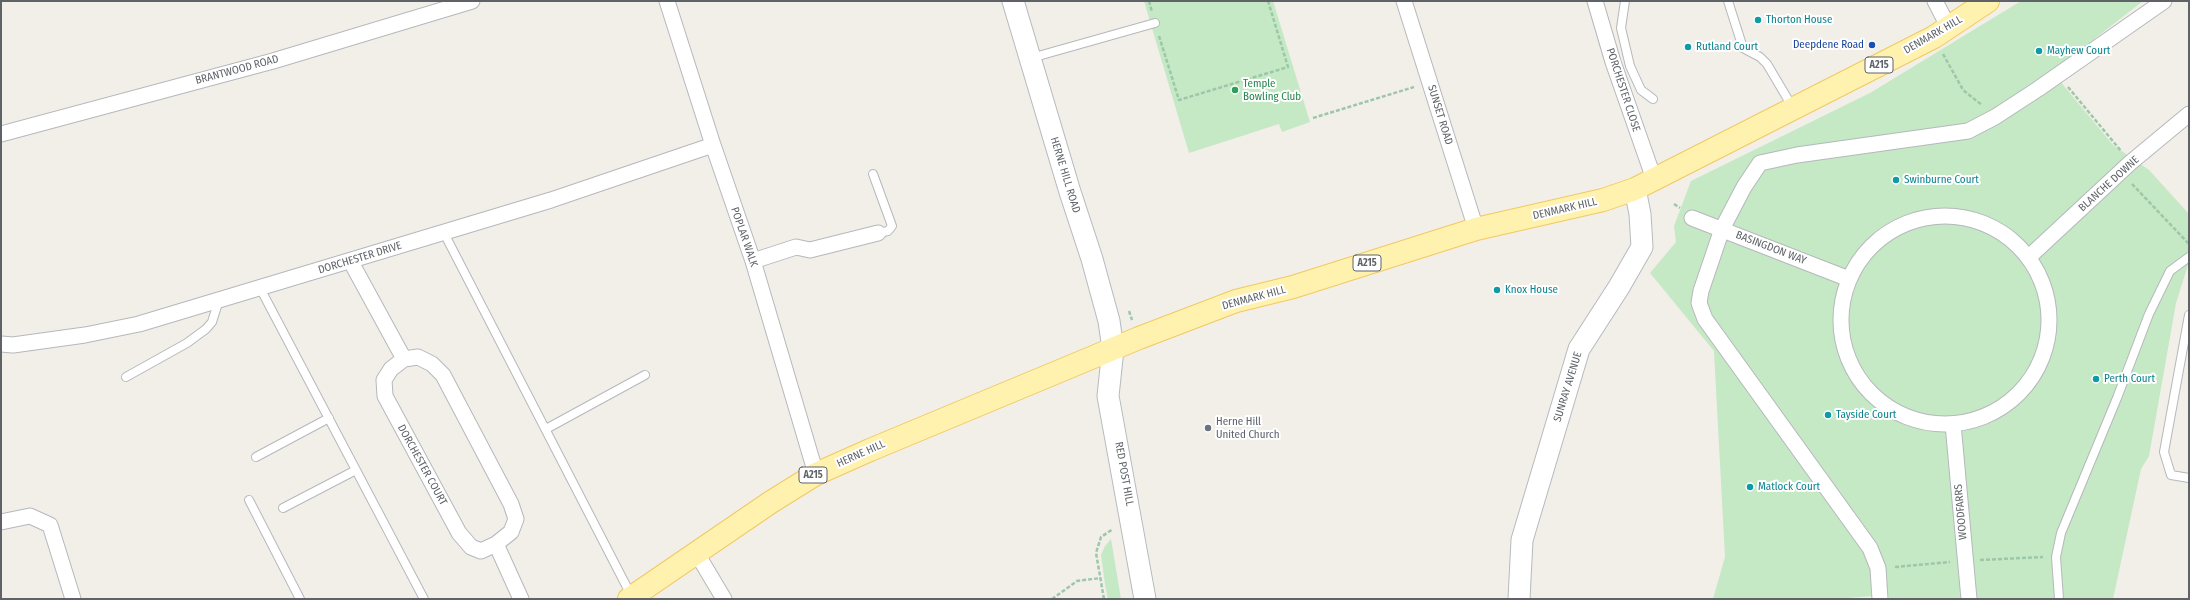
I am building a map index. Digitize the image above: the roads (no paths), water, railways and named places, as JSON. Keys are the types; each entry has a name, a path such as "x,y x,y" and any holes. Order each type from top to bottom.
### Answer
{"main road":[{"name":"DENMARK HILL","path":"1114,349 1236,301 1293,287 1476,229 1603,200 1635,189 1654,178 1794,109 1949,28 1988,1"},
{"name":"HERNE HILL","path":"631,598 696,552 816,474 1114,349"}],"street":[{"name":"BRANTWOOD ROAD","path":"1,134 273,61 472,1"},
{"name":"POPLAR WALK","path":"667,1 713,145 753,261 816,474"},
{"name":"HERNE HILL ROAD","path":"1013,1 1070,192 1092,259 1109,321 1114,349"},
{"name":"SUNSET ROAD","path":"1404,1 1476,229"},
{"name":"PORCHESTER CLOSE","path":"1595,1 1613,62 1654,178"},
{"path":"1935,1 1949,28"},
{"path":"1880,599 1878,568 1870,548 1705,319 1699,304 1701,291 1722,229 1744,187 1760,163 1797,155 1968,131 1995,117 2164,1"},
{"name":"BLANCHE DOWNE","path":"2030,256 2126,167 2189,114"},
{"name":"DORCHESTER DRIVE","path":"1,344 13,345 140,324 351,262 605,183 713,145"},
{"name":"SUNRAY AVENUE","path":"1519,599 1522,540 1579,348 1619,287 1642,246 1640,214 1635,189"},
{"path":"1928,217 1962,218 1979,222 2009,238 2030,256 2037,265 2047,297 2049,315 2045,350 2038,367 2029,382 2003,407 1988,416 1953,424 1934,424 1915,420 1897,412 1880,402 1867,388 1855,372 1847,355 1842,336 1843,304 1849,279 1864,255 1881,238 1895,229 1928,217"},
{"name":"BASINGDON WAY","path":"1692,218 1849,279"},
{"path":"753,261 796,247 810,250 878,233"},
{"path":"351,262 404,359"},
{"name":"RED POST HILL","path":"1114,349 1108,396 1145,599"},
{"name":"DORCHESTER COURT","path":"418,357 432,364 443,374 511,504 516,519 511,532 496,544 482,551 471,547 459,534 385,396 384,380 391,369 404,359 418,357"},
{"name":"WOODFARRS","path":"1953,424 1969,599"},
{"path":"1,522 30,516 50,525 74,599"},
{"path":"496,544 525,598"},
{"path":"696,552 724,599"}],"lane":[{"path":"1625,1 1622,28 1630,66 1641,90 1653,99"},
{"path":"1728,1 1743,48 1760,57 1767,64 1794,109"},
{"path":"1030,58 1155,23"},
{"path":"873,174 892,226 888,231 878,233"},
{"path":"444,233 546,429 631,598"},
{"path":"2059,599 2056,557 2061,533 2117,398 2149,314 2170,271 2189,258"},
{"path":"260,288 424,599"},
{"path":"126,377 187,343 206,329 212,322 219,300"},
{"path":"2189,316 2164,452 2171,475 2189,478"},
{"path":"546,429 645,375"},
{"path":"256,457 329,418"},
{"path":"282,508 356,470"},
{"path":"249,500 300,599"}],"place":[{"name":"Thorton House","path":"1758,20"},
{"name":"Deepdene Road","path":"1872,45"},
{"name":"Rutland Court","path":"1688,47"},
{"name":"Mayhew Court","path":"2039,51"},
{"name":"Temple Bowling Club","path":"1235,90"},
{"name":"Swinburne Court","path":"1896,180"},
{"name":"Knox House","path":"1497,290"},
{"name":"Perth Court","path":"2096,379"},
{"name":"Tayside Court","path":"1828,415"},
{"name":"Herne Hill United Church","path":"1208,428"},
{"name":"Matlock Court","path":"1750,487"}]}
